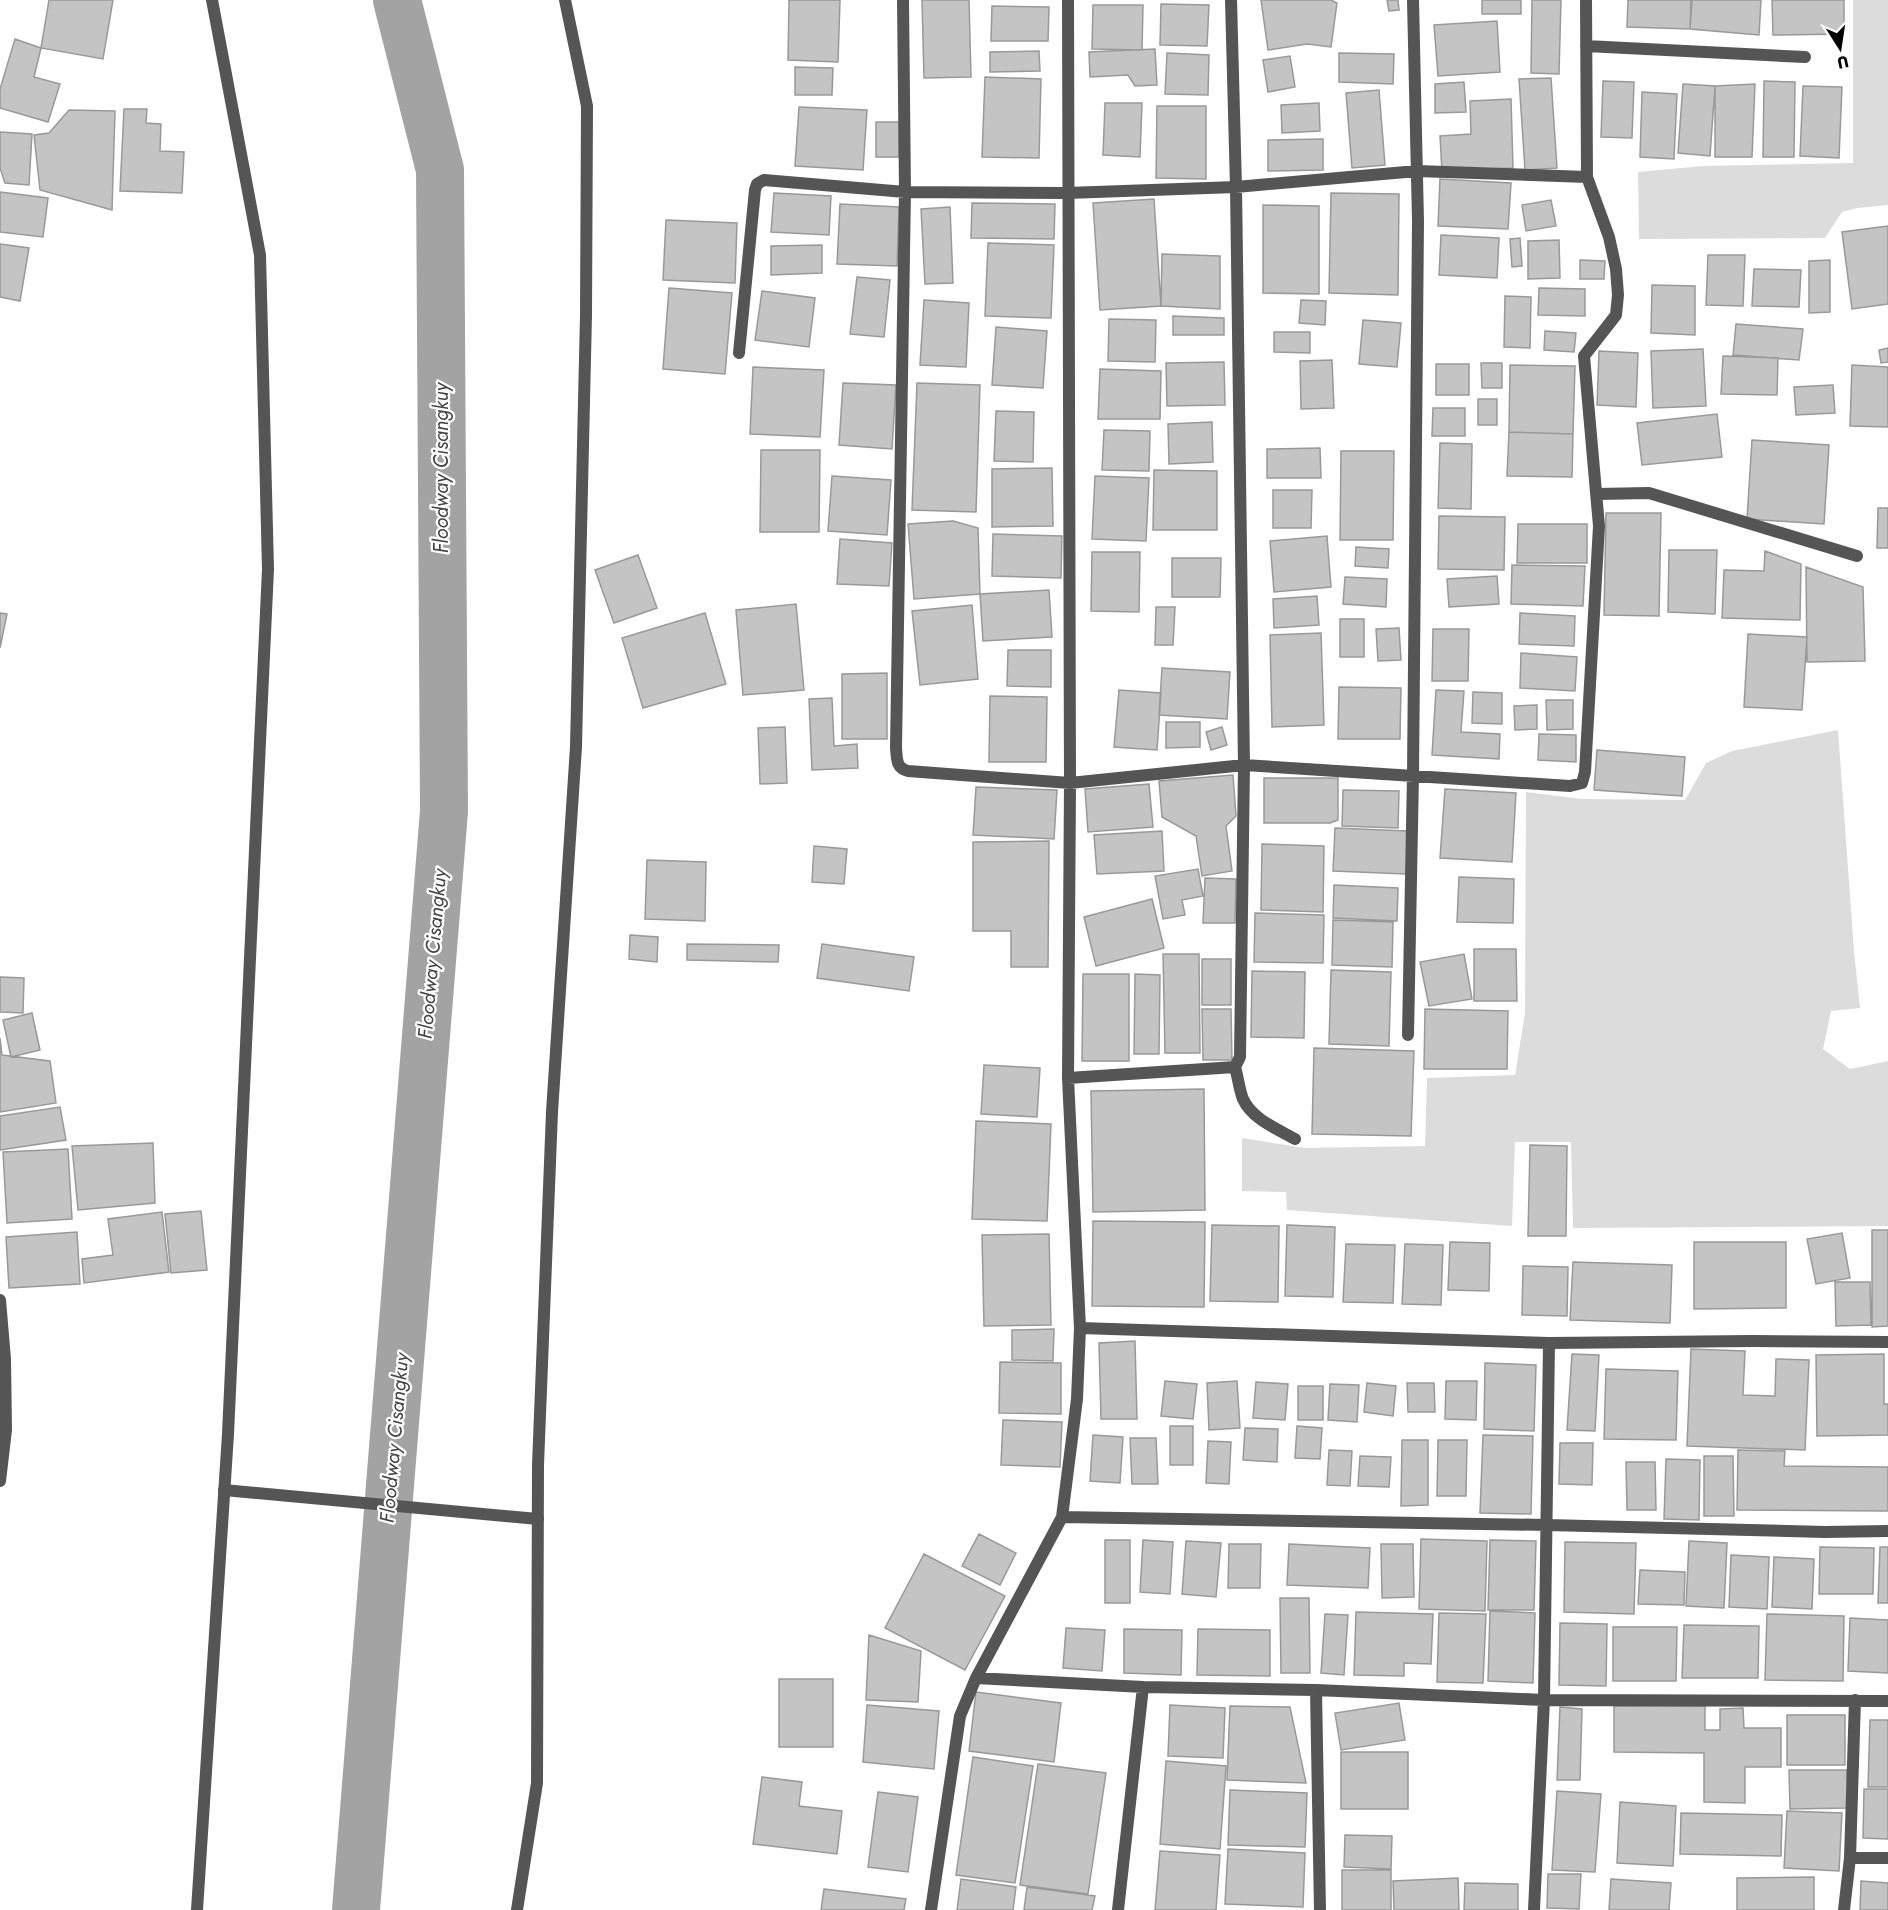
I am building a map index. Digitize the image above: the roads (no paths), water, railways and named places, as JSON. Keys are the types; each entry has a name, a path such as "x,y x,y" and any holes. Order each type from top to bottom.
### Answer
{"street":[{"path":"197,1910 228,1434 268,569 260,255 212,0"},
{"path":"517,1910 537,1783 538,1519 552,1112 576,747 586,315 587,106 565,0"},
{"path":"903,0 905,192 897,761 900,767 908,771 1070,783 1244,765 1570,786 1582,783 1586,772 1599,526 1584,356 1616,315 1618,295 1616,269 1609,237 1587,177 1586,0"},
{"path":"932,1910 960,1716 976,1678 1062,1517 1077,1399 1080,1328 1068,1078 1070,783 1068,0"},
{"path":"1231,0 1236,188 1244,765 1240,1057 1235,1066 1243,1099 1251,1111 1267,1124 1295,1139"},
{"path":"1408,1035 1413,775 1418,221 1413,0"},
{"path":"1586,46 1805,57"},
{"path":"739,353 757,184 764,180 905,192 1067,193 1236,188 1417,171 1587,177"},
{"path":"1597,494 1649,493 1857,556"},
{"path":"1068,1078 1235,1066"},
{"path":"0,1299 5,1359 6,1430 0,1481"},
{"path":"1080,1328 1549,1343 1888,1342"},
{"path":"1534,1910 1544,1700 1549,1343"},
{"path":"224,1490 538,1519"},
{"path":"1062,1517 1547,1525 1825,1533 1888,1532"},
{"path":"976,1678 1143,1687 1316,1690 1544,1700 1888,1701"},
{"path":"1118,1910 1143,1687"},
{"path":"1316,1690 1320,1910"},
{"path":"1844,1910 1850,1858 1855,1700"},
{"path":"1850,1858 1888,1858"}],"waterway":[{"name":"Floodway Cisangkuy","path":"356,1910 444,811 440,170 397,0"}]}
